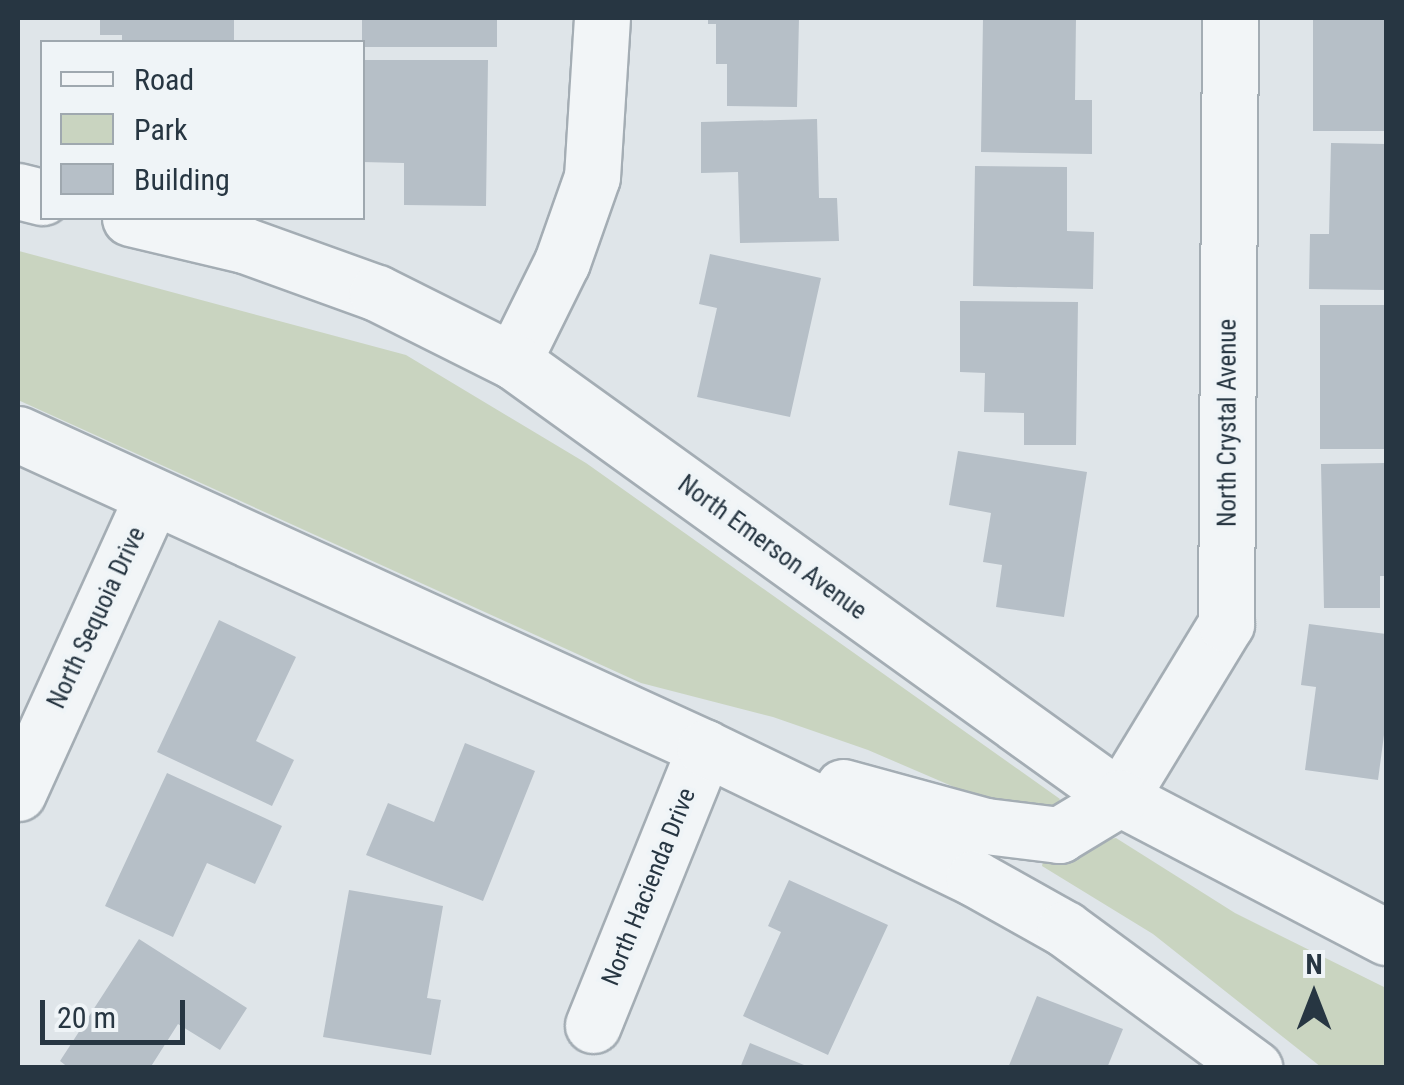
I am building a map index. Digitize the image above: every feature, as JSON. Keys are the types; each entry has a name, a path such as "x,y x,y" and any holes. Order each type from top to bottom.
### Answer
{"street":[{"path":"513,361 562,262 592,177 602,18"},
{"name":"North Crystal Avenue","path":"1120,798 1226,624 1230,18"},
{"name":"North Emerson Avenue","path":"138,220 244,245 376,293 513,361 1120,798 1386,938"},
{"path":"18,434 705,748 974,878 1065,929 1254,1068"},
{"name":"North Sequoia Drive","path":"18,793 152,498"},
{"path":"705,748 986,826 1059,834 1120,798"},
{"name":"North Hacienda Drive","path":"593,1025 705,748"}],"green space":[{"path":"19,251 406,355 586,463 1060,799 1053,810 1003,808 868,750 773,717 641,683 18,400"},
{"path":"1116,838 1235,913 1386,988 1386,1067 1321,1067 1153,934 1042,866 1045,851"}],"building":[{"path":"100,18 234,18 234,40 122,40 122,35 100,35"},
{"path":"362,18 497,18 497,47 365,47"},
{"path":"708,18 799,18 797,107 727,106 727,64 716,64 716,24 708,24"},
{"path":"983,18 1076,18 1075,100 1092,100 1092,154 981,152"},
{"path":"1313,18 1386,18 1386,131 1313,131"},
{"path":"365,60 488,60 486,206 404,205 404,163 365,162"},
{"path":"817,119 819,198 837,198 839,241 740,243 738,172 701,173 701,122"},
{"path":"1331,143 1386,144 1386,290 1309,289 1310,234 1329,234"},
{"path":"975,166 1067,167 1067,231 1094,232 1093,289 973,286"},
{"path":"710,254 821,278 790,417 697,397 717,308 699,304"},
{"path":"960,301 1078,302 1076,445 1024,445 1024,413 984,412 985,373 960,372"},
{"path":"1320,305 1386,305 1386,449 1320,449"},
{"path":"958,451 1087,472 1064,617 996,607 1002,565 983,562 991,513 949,505"},
{"path":"1386,463 1386,576 1380,576 1380,608 1324,608 1321,464"},
{"path":"219,620 296,657 256,741 294,760 272,806 157,752"},
{"path":"1309,624 1386,634 1386,720 1378,780 1305,770 1316,687 1301,685"},
{"path":"465,743 535,771 483,901 366,855 388,803 434,822"},
{"path":"167,773 282,826 255,884 207,863 173,937 105,906"},
{"path":"789,880 888,925 828,1055 743,1016 781,932 768,926"},
{"path":"349,890 443,906 427,998 441,1000 431,1055 323,1037"},
{"path":"139,939 247,1008 220,1050 178,1024 150,1068 69,1068 60,1061"},
{"path":"1037,996 1123,1029 1107,1068 1008,1068"},
{"path":"750,1043 809,1067 809,1068 740,1068"}]}
